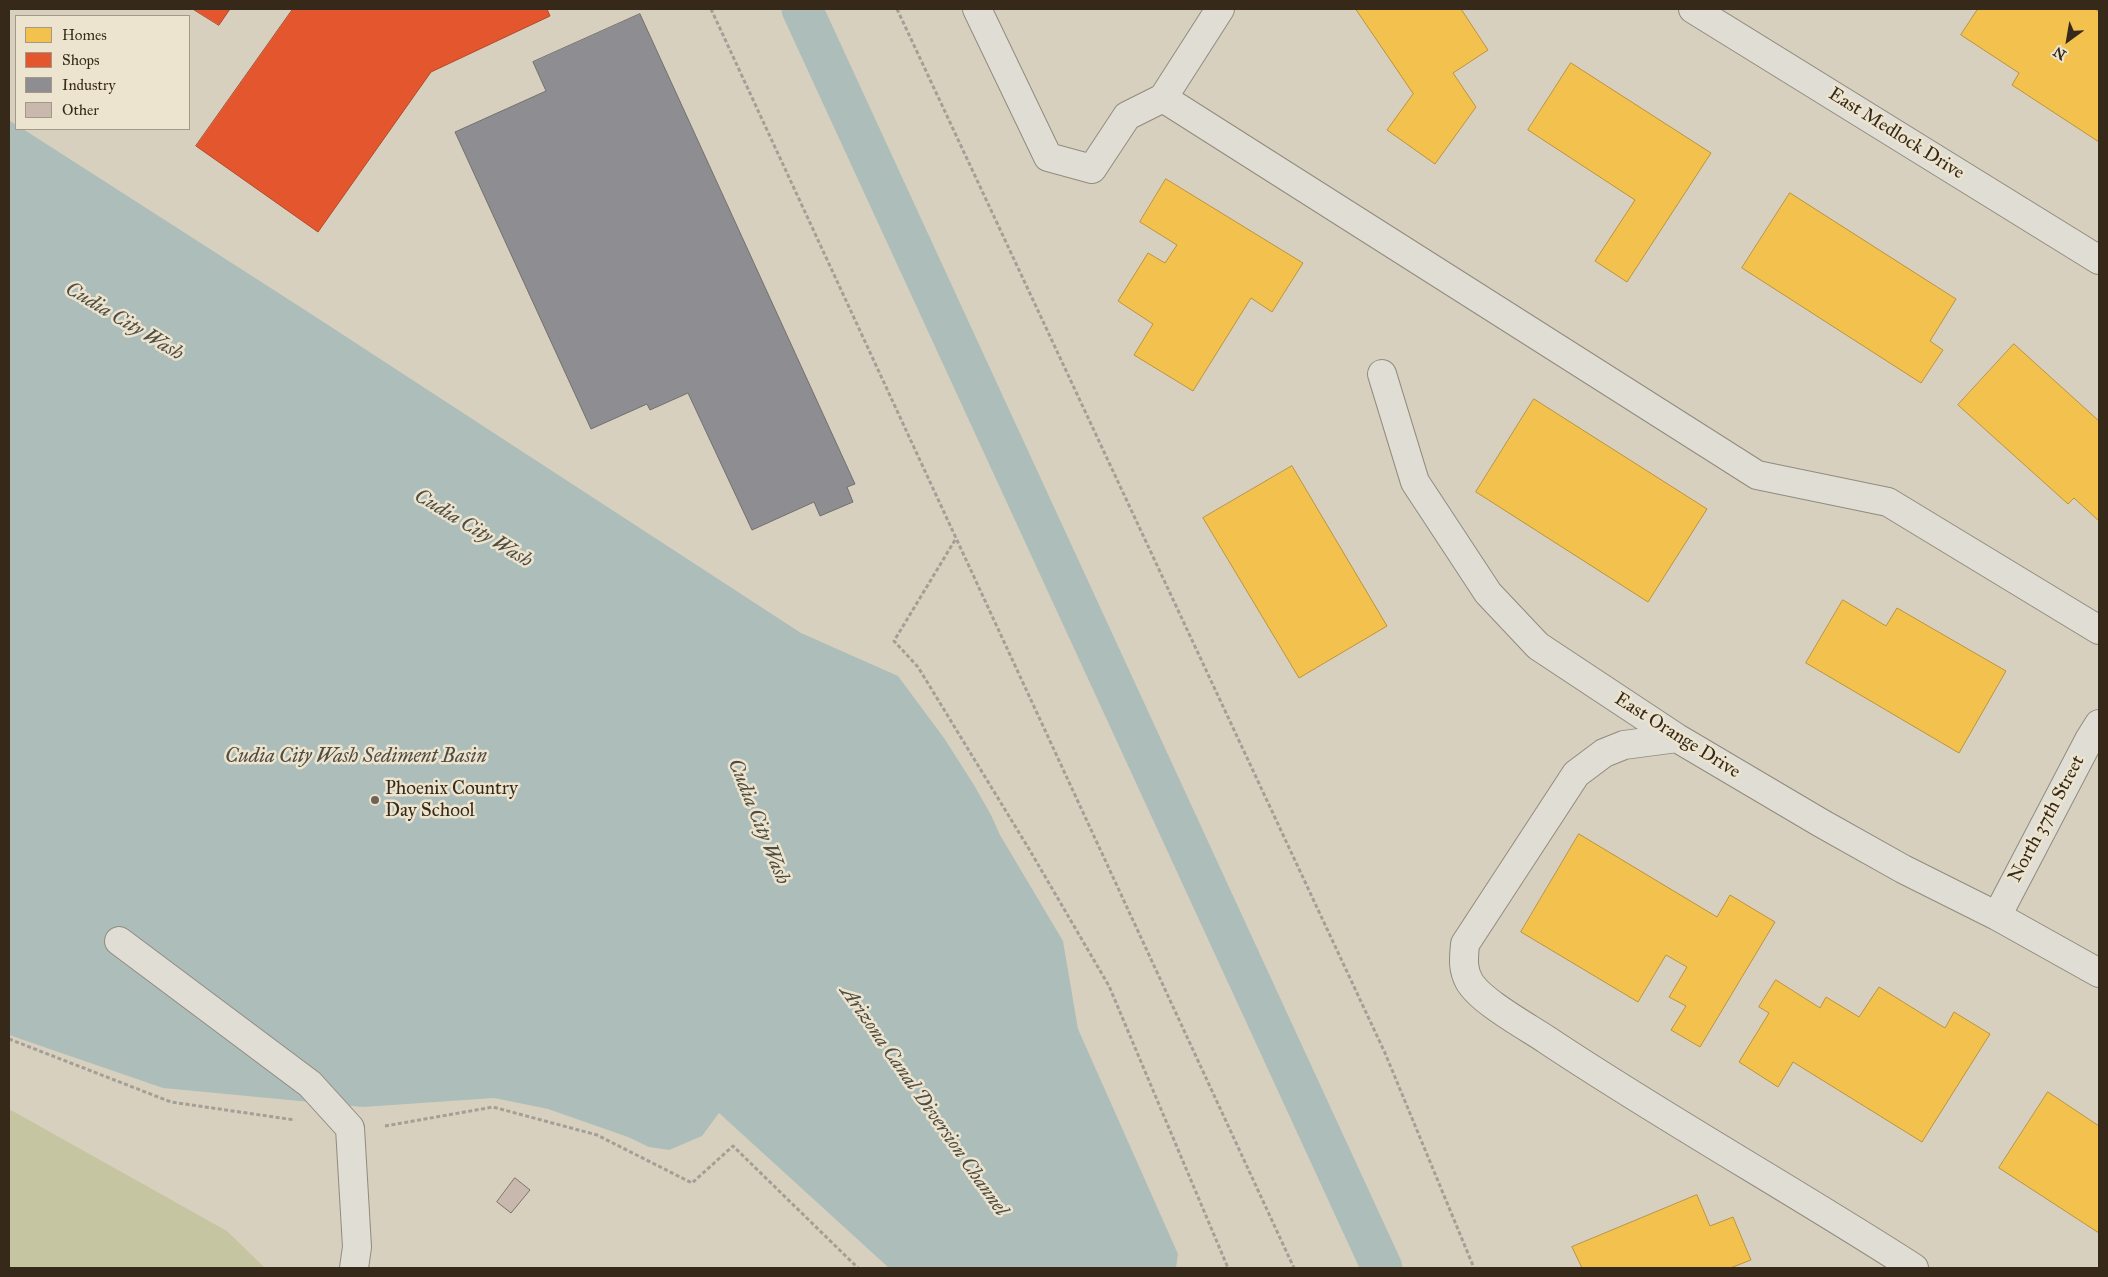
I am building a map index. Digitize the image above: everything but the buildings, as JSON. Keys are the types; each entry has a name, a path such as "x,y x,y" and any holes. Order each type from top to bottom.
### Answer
{"street":[{"path":"977,9 1048,157 1092,169 1127,116 1163,98 1220,9"},
{"name":"East Medlock Drive","path":"1693,9 2099,260"},
{"path":"1163,98 1757,475 1888,502 2099,630"},
{"name":"East Orange Drive","path":"1382,374 1415,482 1488,593 1538,646 1676,738 1903,869 1997,916 2099,973"},
{"name":"North 37th Street","path":"1997,916 2099,724"},
{"path":"1676,738 1624,745 1604,753 1576,774 1465,944 1463,962 1469,981 1487,1000 1598,1074 1831,1215 1914,1268"},
{"path":"119,941 310,1084 350,1128 357,1247 354,1268"}],"path":[{"path":"710,9 1294,1268"},
{"path":"897,9 1381,1044 1474,1268"},
{"path":"956,539 894,641 918,667 1029,848 1109,986 1228,1268"},
{"path":"9,1039 171,1102 362,1130 493,1107 597,1135 692,1183 733,1146 858,1268"}],"green space":[{"path":"9,1109 227,1231 265,1268 9,1268"}],"water":[{"name":"Cudia City Wash Sediment Basin","path":"9,120 15,124 15,130 25,130 801,633 898,676 944,738 974,785 1000,835 1063,941 1078,1029 1178,1254 1176,1268 889,1268 719,1113 702,1136 669,1150 649,1147 628,1137 548,1109 494,1098 363,1107 163,1088 9,1035"}],"waterway":[{"path":"802,9 1382,1268"}],"place":[{"name":"Phoenix Country Day School","path":"375,800"}],"water label":[{"name":"Cudia City Wash","path":"124,322"},
{"name":"Cudia City Wash","path":"473,529"},
{"name":"Cudia City Wash","path":"758,822"},
{"name":"Arizona Canal Diversion Channel","path":"923,1101"}]}
